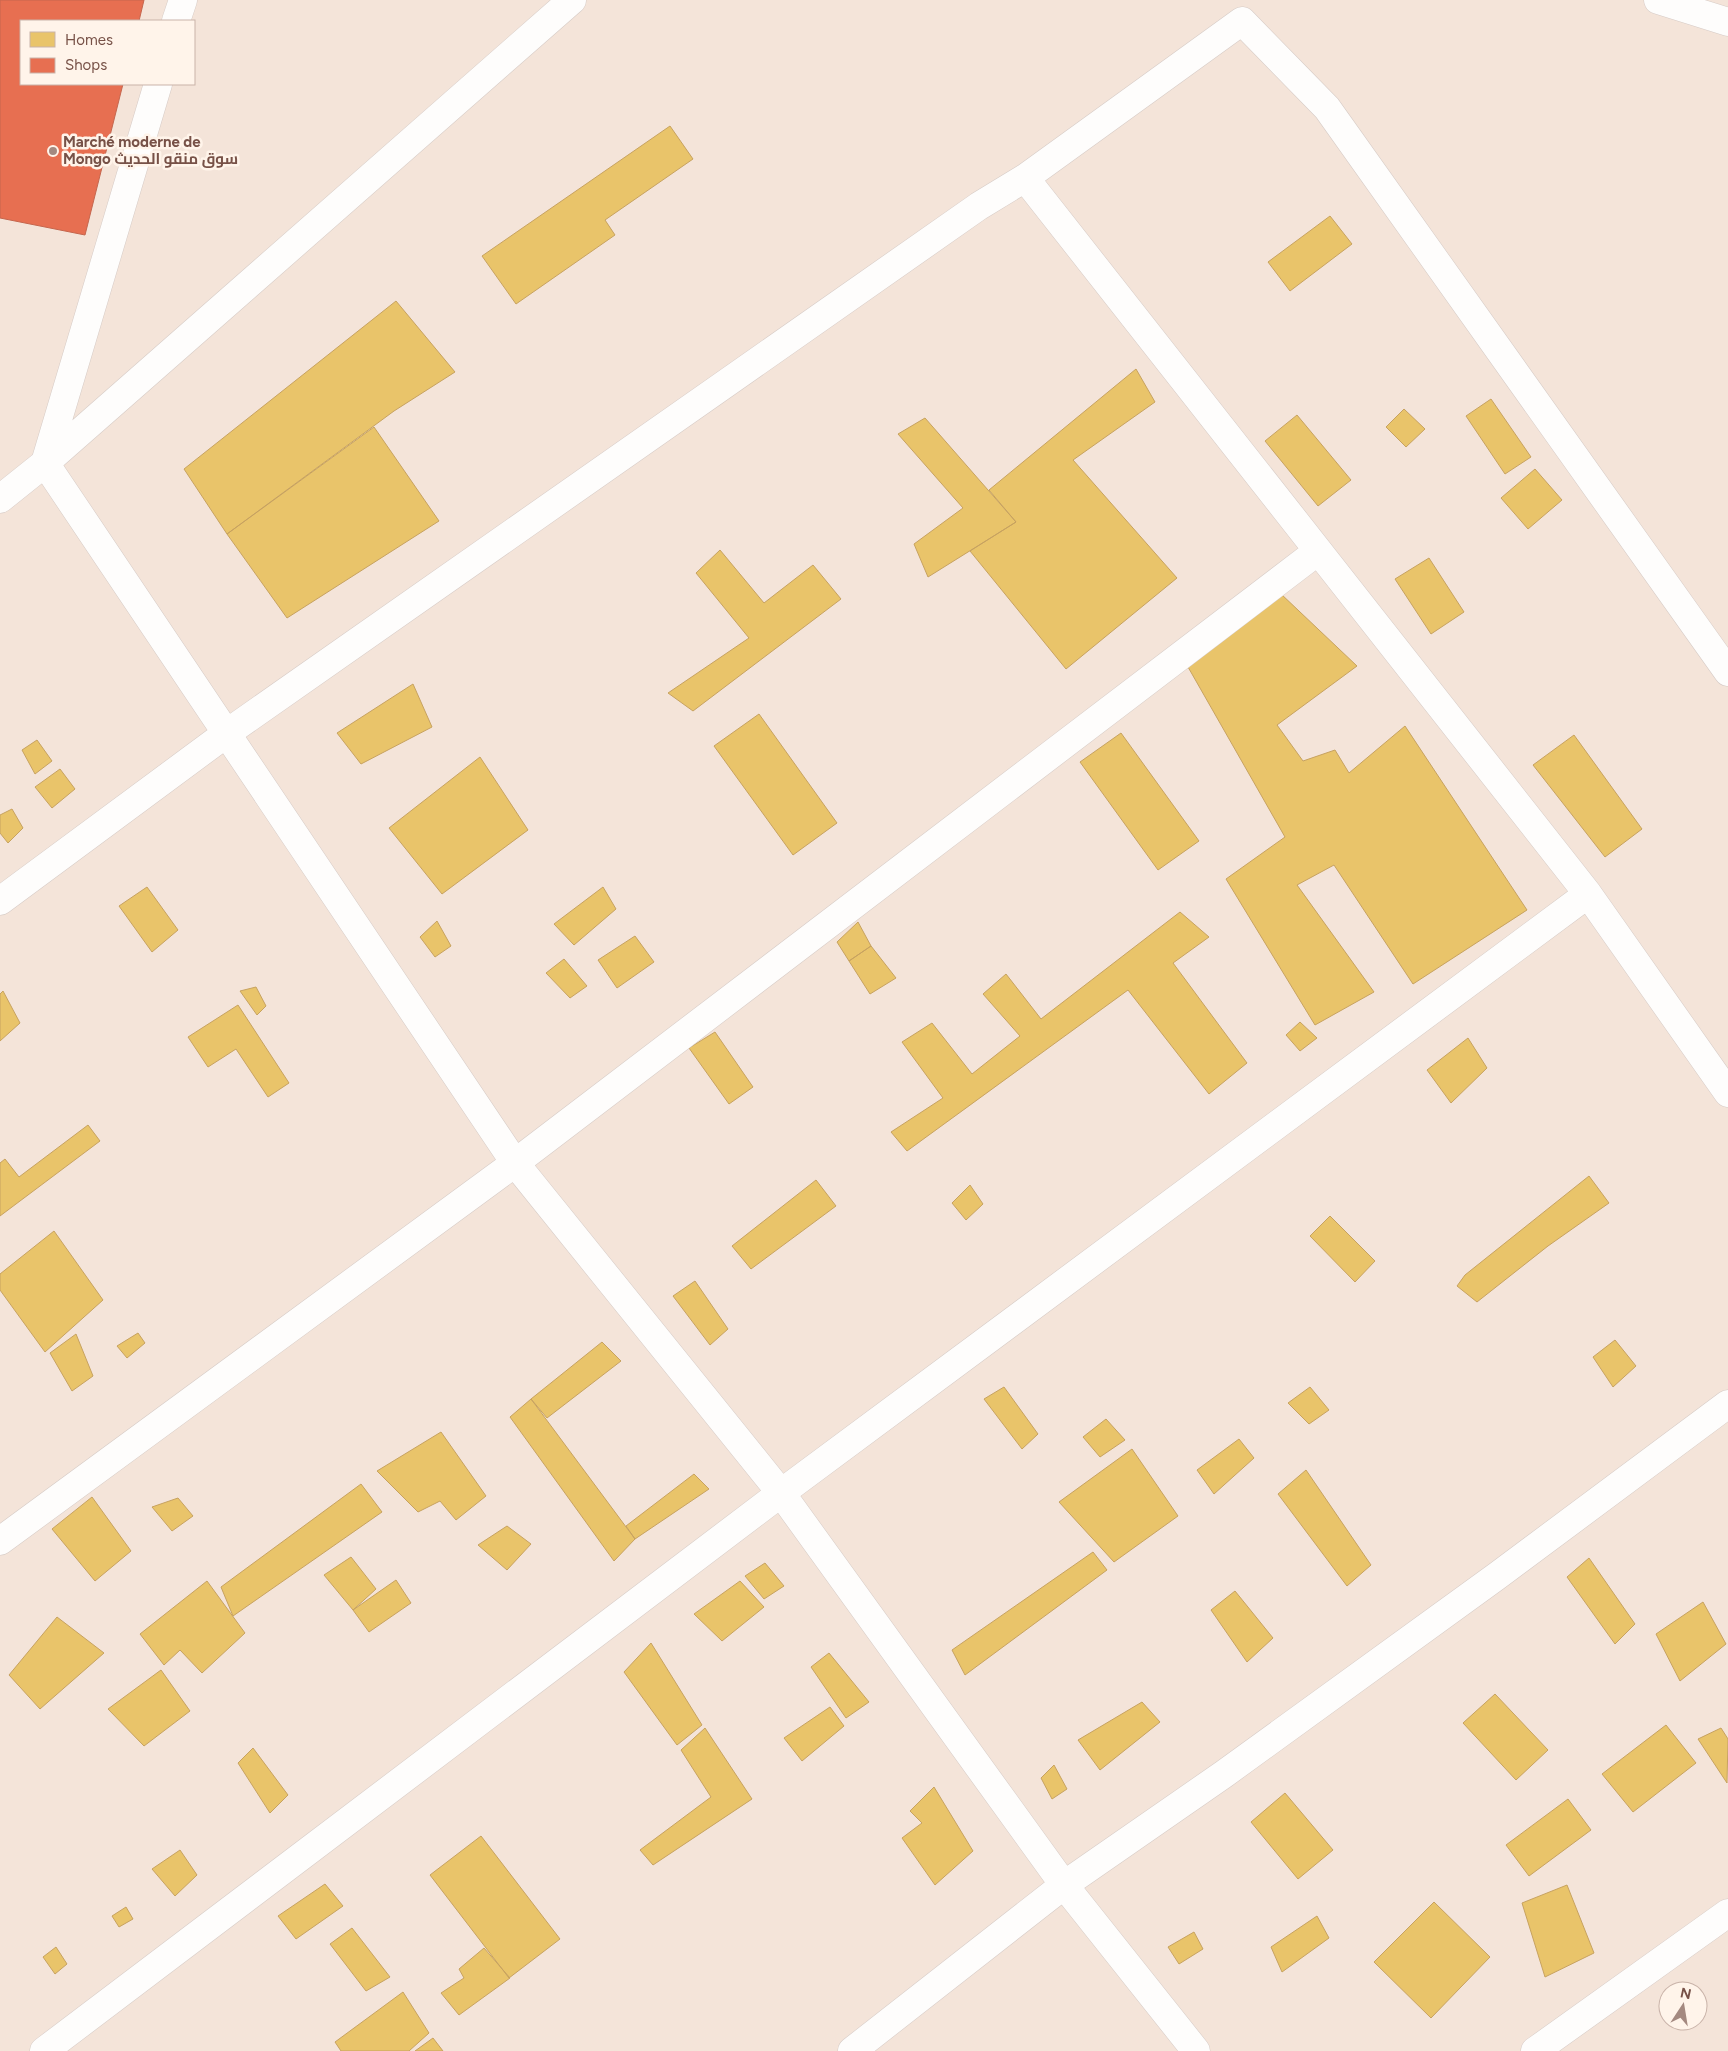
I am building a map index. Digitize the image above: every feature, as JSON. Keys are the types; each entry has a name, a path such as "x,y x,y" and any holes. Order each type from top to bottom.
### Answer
{"street":[{"path":"176,20 183,0"},
{"path":"0,499 45,463 572,0"},
{"path":"1658,0 1728,22"},
{"path":"0,901 227,733 979,206 1025,178 1244,11 1327,108 1728,672"},
{"path":"45,463 158,85"},
{"path":"1025,178 1588,894 1728,1093"},
{"path":"45,463 514,1163 781,1493 1064,1885 1196,2051"},
{"path":"0,1540 514,1163 1318,551"},
{"path":"44,2051 781,1493 1588,894"},
{"path":"852,2051 1064,1885 1224,1774 1497,1576 1728,1404"},
{"path":"1535,2051 1728,1913"}],"shaded area":[{"path":"0,0 1728,0 1728,2051 0,2051"}],"building: Homes":[{"path":"670,126 693,159 605,220 615,235 516,304 482,256"},
{"path":"1330,216 1352,244 1290,291 1268,262"},
{"path":"396,301 455,372 394,411 227,534 184,469"},
{"path":"1136,369 1155,402 1073,460 1177,578 1066,669 970,551 1016,522 989,490"},
{"path":"1491,399 1531,457 1505,474 1466,416"},
{"path":"1404,409 1425,429 1406,447 1386,427"},
{"path":"1297,415 1351,480 1318,506 1265,441"},
{"path":"925,418 1016,522 928,577 914,544 963,508 898,434"},
{"path":"374,427 439,521 287,618 227,534"},
{"path":"1535,469 1562,500 1528,529 1501,498"},
{"path":"720,550 764,603 813,565 841,599 693,711 668,693 749,638 696,573"},
{"path":"1429,558 1464,612 1431,634 1395,579"},
{"path":"1280,593 1357,666 1277,725 1303,761 1335,750 1349,773 1405,726 1527,910 1413,984 1334,865 1297,885 1374,992 1315,1025 1226,879 1285,837 1188,667"},
{"path":"413,684 432,727 361,764 337,733"},
{"path":"759,714 837,823 793,855 714,746"},
{"path":"1121,733 1199,841 1158,870 1080,762"},
{"path":"1574,735 1642,829 1605,857 1533,765"},
{"path":"37,740 52,761 35,774 22,750"},
{"path":"480,757 528,830 442,894 389,828"},
{"path":"60,769 75,789 52,808 35,787"},
{"path":"12,809 23,828 8,843 0,833 0,815"},
{"path":"147,887 178,930 152,952 119,906"},
{"path":"603,887 616,909 574,945 554,924"},
{"path":"1180,912 1209,937 1173,963 1247,1063 1209,1094 1128,990 907,1151 891,1132 943,1098 902,1042 932,1023 972,1074 1020,1036 983,994 1006,974 1041,1019"},
{"path":"437,921 451,946 435,957 420,937"},
{"path":"858,922 871,946 849,961 837,942"},
{"path":"635,936 654,962 617,988 598,960"},
{"path":"871,946 896,978 870,994 849,961"},
{"path":"564,959 587,986 570,998 546,973"},
{"path":"256,987 266,1006 257,1015 240,991"},
{"path":"3,991 20,1023 0,1041 0,994"},
{"path":"238,1005 289,1083 268,1097 236,1049 208,1067 188,1037"},
{"path":"1300,1022 1317,1038 1300,1051 1286,1035"},
{"path":"715,1032 753,1087 729,1104 689,1048"},
{"path":"1468,1038 1487,1068 1451,1103 1427,1070"},
{"path":"88,1125 100,1141 0,1216 0,1163 5,1159 19,1177"},
{"path":"1589,1176 1609,1203 1548,1246 1477,1302 1457,1286 1465,1275"},
{"path":"816,1180 836,1206 751,1269 732,1246"},
{"path":"970,1185 983,1204 966,1220 952,1203"},
{"path":"1330,1216 1375,1261 1355,1282 1310,1236"},
{"path":"54,1231 103,1300 45,1352 0,1290 0,1274"},
{"path":"695,1281 728,1329 710,1345 673,1296"},
{"path":"138,1333 145,1343 127,1358 117,1346"},
{"path":"76,1334 93,1376 72,1391 50,1353"},
{"path":"1615,1340 1636,1366 1613,1387 1593,1357"},
{"path":"602,1342 621,1361 547,1418 531,1399"},
{"path":"1004,1387 1038,1434 1022,1449 984,1399"},
{"path":"1310,1387 1329,1410 1309,1424 1288,1403"},
{"path":"531,1399 635,1539 614,1561 510,1417"},
{"path":"1106,1419 1125,1440 1100,1457 1083,1437"},
{"path":"441,1432 486,1496 456,1520 440,1501 418,1512 377,1471"},
{"path":"1239,1439 1254,1458 1214,1494 1197,1470"},
{"path":"1132,1449 1178,1516 1114,1562 1059,1502"},
{"path":"1306,1470 1371,1565 1347,1586 1278,1494"},
{"path":"694,1474 709,1489 635,1539 626,1526"},
{"path":"361,1484 382,1512 233,1616 221,1587"},
{"path":"92,1497 131,1551 95,1581 52,1529"},
{"path":"178,1498 193,1516 172,1531 152,1507"},
{"path":"507,1526 531,1544 507,1570 478,1545"},
{"path":"1093,1552 1107,1570 965,1675 952,1650"},
{"path":"351,1557 376,1589 353,1610 324,1575"},
{"path":"1589,1558 1635,1624 1615,1644 1567,1577"},
{"path":"765,1563 784,1586 764,1599 745,1576"},
{"path":"396,1580 411,1603 369,1632 353,1610"},
{"path":"207,1581 245,1633 202,1673 180,1650 164,1665 140,1634"},
{"path":"740,1581 764,1607 722,1641 694,1614"},
{"path":"1235,1591 1273,1638 1247,1662 1211,1610"},
{"path":"1703,1602 1726,1644 1680,1681 1656,1634"},
{"path":"57,1617 104,1653 40,1709 9,1675"},
{"path":"651,1643 702,1725 677,1745 624,1672"},
{"path":"829,1653 869,1702 846,1718 811,1667"},
{"path":"161,1670 190,1711 144,1746 108,1709"},
{"path":"1495,1694 1548,1750 1516,1780 1463,1723"},
{"path":"1142,1702 1160,1722 1100,1770 1078,1740"},
{"path":"830,1707 844,1726 802,1761 784,1738"},
{"path":"1666,1725 1696,1763 1633,1812 1602,1774"},
{"path":"705,1728 752,1799 653,1865 640,1850 711,1797 681,1750"},
{"path":"1721,1728 1728,1739 1727,1783 1698,1739"},
{"path":"253,1748 288,1795 270,1813 238,1763"},
{"path":"1054,1765 1067,1789 1052,1799 1041,1778"},
{"path":"934,1787 973,1851 935,1885 902,1838 922,1823 910,1811"},
{"path":"1285,1793 1333,1850 1298,1879 1251,1822"},
{"path":"1568,1799 1591,1830 1529,1876 1506,1845"},
{"path":"481,1836 560,1939 509,1978 430,1875"},
{"path":"180,1850 197,1875 175,1896 152,1869"},
{"path":"325,1884 343,1906 296,1939 278,1916"},
{"path":"1567,1885 1594,1953 1545,1977 1522,1903"},
{"path":"1434,1902 1490,1957 1431,2018 1374,1962"},
{"path":"126,1907 133,1919 119,1927 112,1916"},
{"path":"1317,1916 1329,1938 1282,1972 1271,1947"},
{"path":"352,1928 390,1977 366,1991 330,1944"},
{"path":"1194,1932 1203,1949 1179,1964 1168,1947"},
{"path":"56,1947 67,1964 55,1974 43,1957"},
{"path":"484,1948 510,1978 459,2015 441,1993 464,1978 459,1969"},
{"path":"403,1992 429,2033 409,2051 341,2051 335,2042"},
{"path":"433,2038 443,2051 415,2051"}],"building: Shops":[{"name":"Marché moderne de Mongo سوق منقو الحديث","path":"0,0 144,0 139,20 20,20 20,85 123,85 85,235 0,218"}],"place":[{"name":"Marché moderne de Mongo سوق منقو الحديث","path":"53,151"}]}
